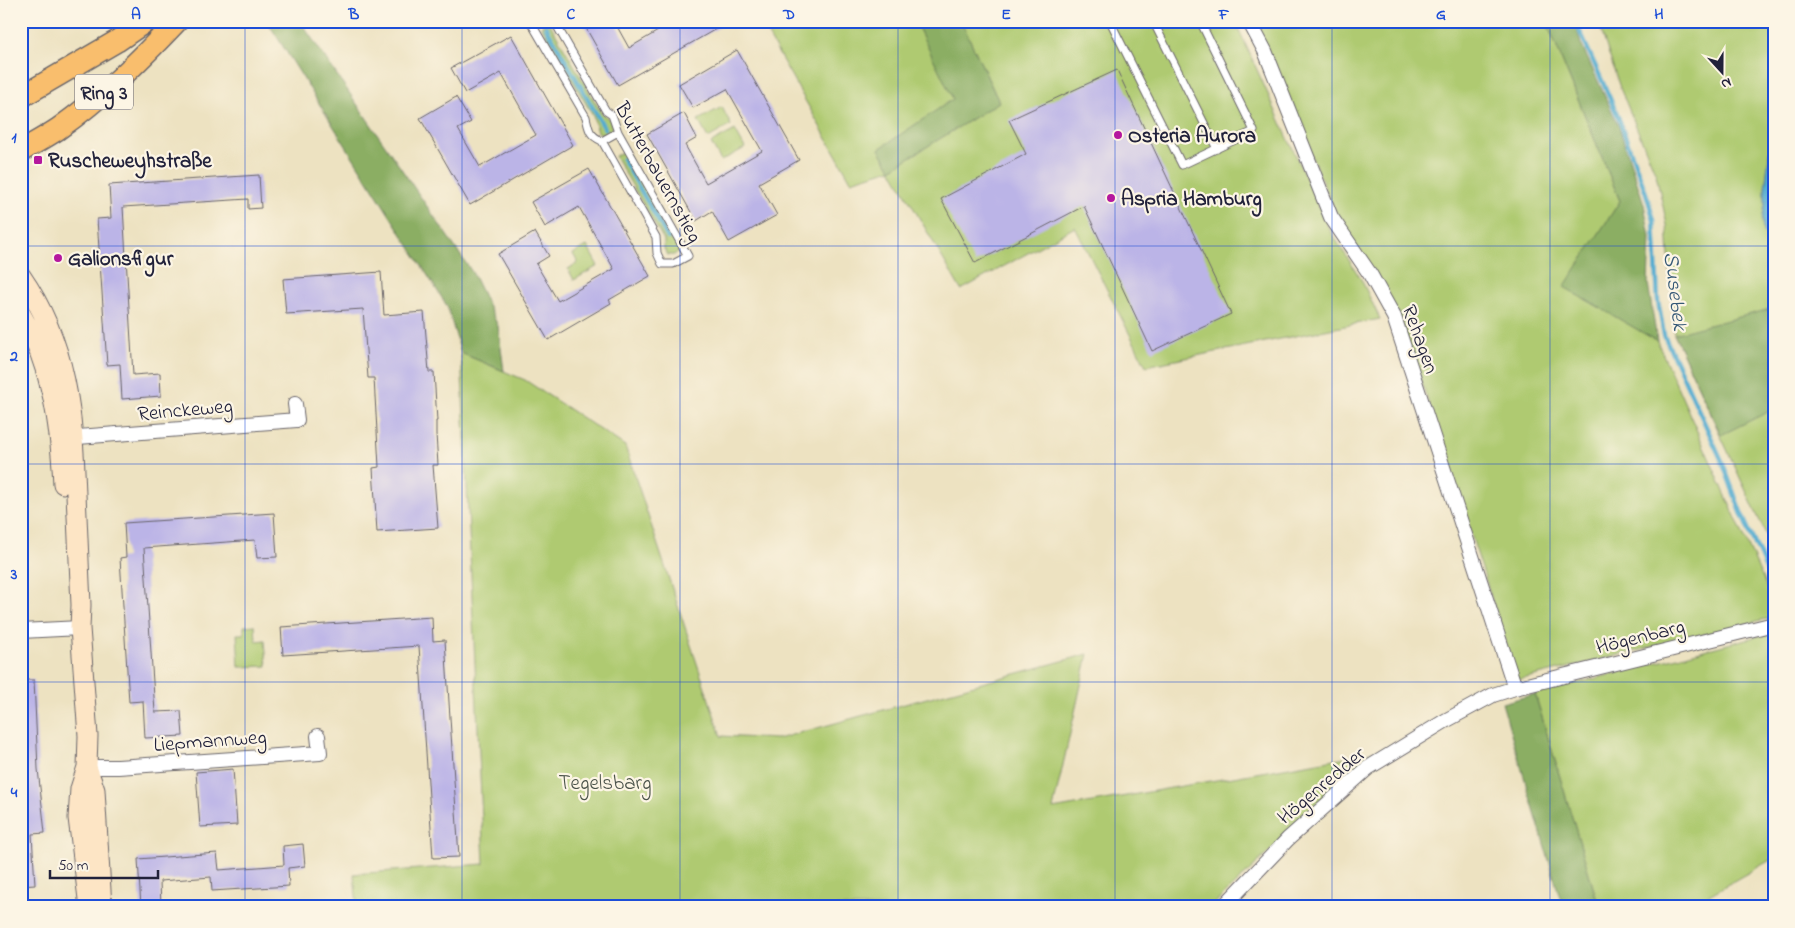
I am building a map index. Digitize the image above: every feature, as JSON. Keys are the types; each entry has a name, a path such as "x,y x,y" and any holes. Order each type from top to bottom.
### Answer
{"main road":[{"name":"Ring 3","path":"21,96 117,41 146,21"},
{"name":"Ring 3","path":"21,151 56,130 97,99 121,78 177,21"}],"street":[{"name":"Rehagen","path":"1249,21 1264,51 1331,217 1370,274 1394,317 1515,688"},
{"path":"21,276 32,292 57,344 65,373 67,438 81,605 80,628 88,736 86,767 80,789 78,818 89,907"},
{"path":"21,314 36,342 67,438"},
{"name":"Reinckeweg","path":"67,438 297,420 295,404"},
{"name":"Högenbarg","path":"1515,688 1774,624"},
{"path":"21,631 80,628"},
{"name":"Högenredder","path":"1223,907 1288,839 1359,774 1445,721 1493,695 1515,688"},
{"name":"Liepmannweg","path":"86,767 118,767 320,753 318,736"},
{"path":"86,767 95,790 102,907"}],"lane":[{"name":"Butterbauernstieg","path":"530,21 586,117 589,130 594,137 602,141 656,237 657,253 662,264 673,264 688,256 618,132 612,115 606,111 554,21"},
{"path":"1110,21 1182,165 1254,131 1200,21"},
{"path":"1153,21 1216,149"},
{"path":"602,141 618,132"}],"green space":[{"path":"267,21 300,21 472,272 498,326 504,371 461,353 447,306"},
{"path":"760,21 915,21 954,99 879,149 891,169 851,181"},
{"path":"915,21 961,21 999,102 891,169 879,149 953,99"},
{"name":"Aspria Hamburg","path":"961,21 1232,21 1239,30 1329,229 1361,279 1380,319 1146,366 1075,227 961,290 891,169 999,102"},
{"path":"1254,21 1546,21 1620,201 1565,287 1657,341 1774,604 1774,617 1518,680 1401,318 1337,216"},
{"path":"1546,21 1575,21 1581,44 1619,127 1644,204 1650,237 1648,283 1657,341 1564,287 1620,201"},
{"path":"1598,21 1774,21 1774,113 1762,220 1763,232 1774,244 1774,552 1674,334 1667,225 1656,174 1620,88"},
{"path":"549,22 601,112 610,120 612,128 608,134 604,135 598,132 593,116 541,26"},
{"path":"722,107 731,125 708,138 698,120"},
{"path":"735,130 745,148 721,161 711,143"},
{"path":"625,151 679,246 680,250 674,255 668,255 664,249 664,240 615,156"},
{"path":"587,246 598,266 574,280 568,269 578,263 573,254"},
{"path":"1774,308 1774,409 1721,435 1674,334"},
{"name":"Tegelsbarg","path":"461,353 525,380 625,446 721,736 777,739 1088,654 1053,809 1380,751 1365,761 1211,907 357,907 354,874 484,864"},
{"path":"255,625 256,641 265,640 267,666 239,667 237,634 244,634 244,626"},
{"path":"1774,632 1774,858 1688,907 1599,907 1535,694"},
{"path":"1535,694 1599,907 1563,907 1559,894 1502,703"}],"water":[{"path":"1774,113 1774,244 1763,232 1762,220"}],"building":[{"path":"582,21 614,21 629,48 675,21 730,21 618,85"},
{"path":"511,35 573,145 470,205 420,118 456,97 471,122 458,129 480,167 536,135 501,73 465,93 451,68"},
{"path":"737,50 799,160 759,183 777,215 729,242 712,211 696,221 647,134 684,113 697,138 685,145 706,183 762,151 727,89 693,108 679,84"},
{"path":"1117,70 1231,314 1152,351 1084,206 975,263 941,199 1026,154 1009,120"},
{"path":"589,169 650,276 609,300 611,303 548,340 498,254 535,232 549,256 536,264 558,301 614,269 579,207 545,227 531,202"},
{"path":"259,175 261,208 248,209 248,199 123,207 133,375 160,373 161,396 122,399 120,364 107,365 97,219 111,218 109,185"},
{"path":"381,272 384,315 424,312 429,372 434,372 438,465 433,465 438,528 377,532 373,468 379,467 374,378 368,378 363,309 286,314 283,279"},
{"path":"274,513 277,557 257,558 255,540 144,548 155,712 181,711 183,736 145,738 143,701 129,702 120,558 126,557 124,523"},
{"path":"432,617 433,641 445,640 459,857 433,858 419,646 283,655 281,627"},
{"path":"21,680 34,680 38,769 45,833 32,834 35,885 21,886"},
{"path":"233,769 237,825 200,827 196,772"},
{"path":"303,844 305,866 288,868 289,886 212,891 211,877 160,881 161,907 141,907 138,859 217,853 219,870 284,865 283,846"}],"waterway":[{"name":"Susebek","path":"1578,21 1580,32 1617,114 1654,220 1658,301 1664,335 1722,461 1742,515 1774,587"},
{"path":"546,27 605,129"},
{"path":"623,159 668,238"}],"place":[{"name":"Osteria Aurora","path":"1118,135"},
{"name":"Ruscheweyhstraße","path":"38,160"},
{"name":"Aspria Hamburg","path":"1111,198"},
{"name":"Galionsfigur","path":"58,258"}]}
